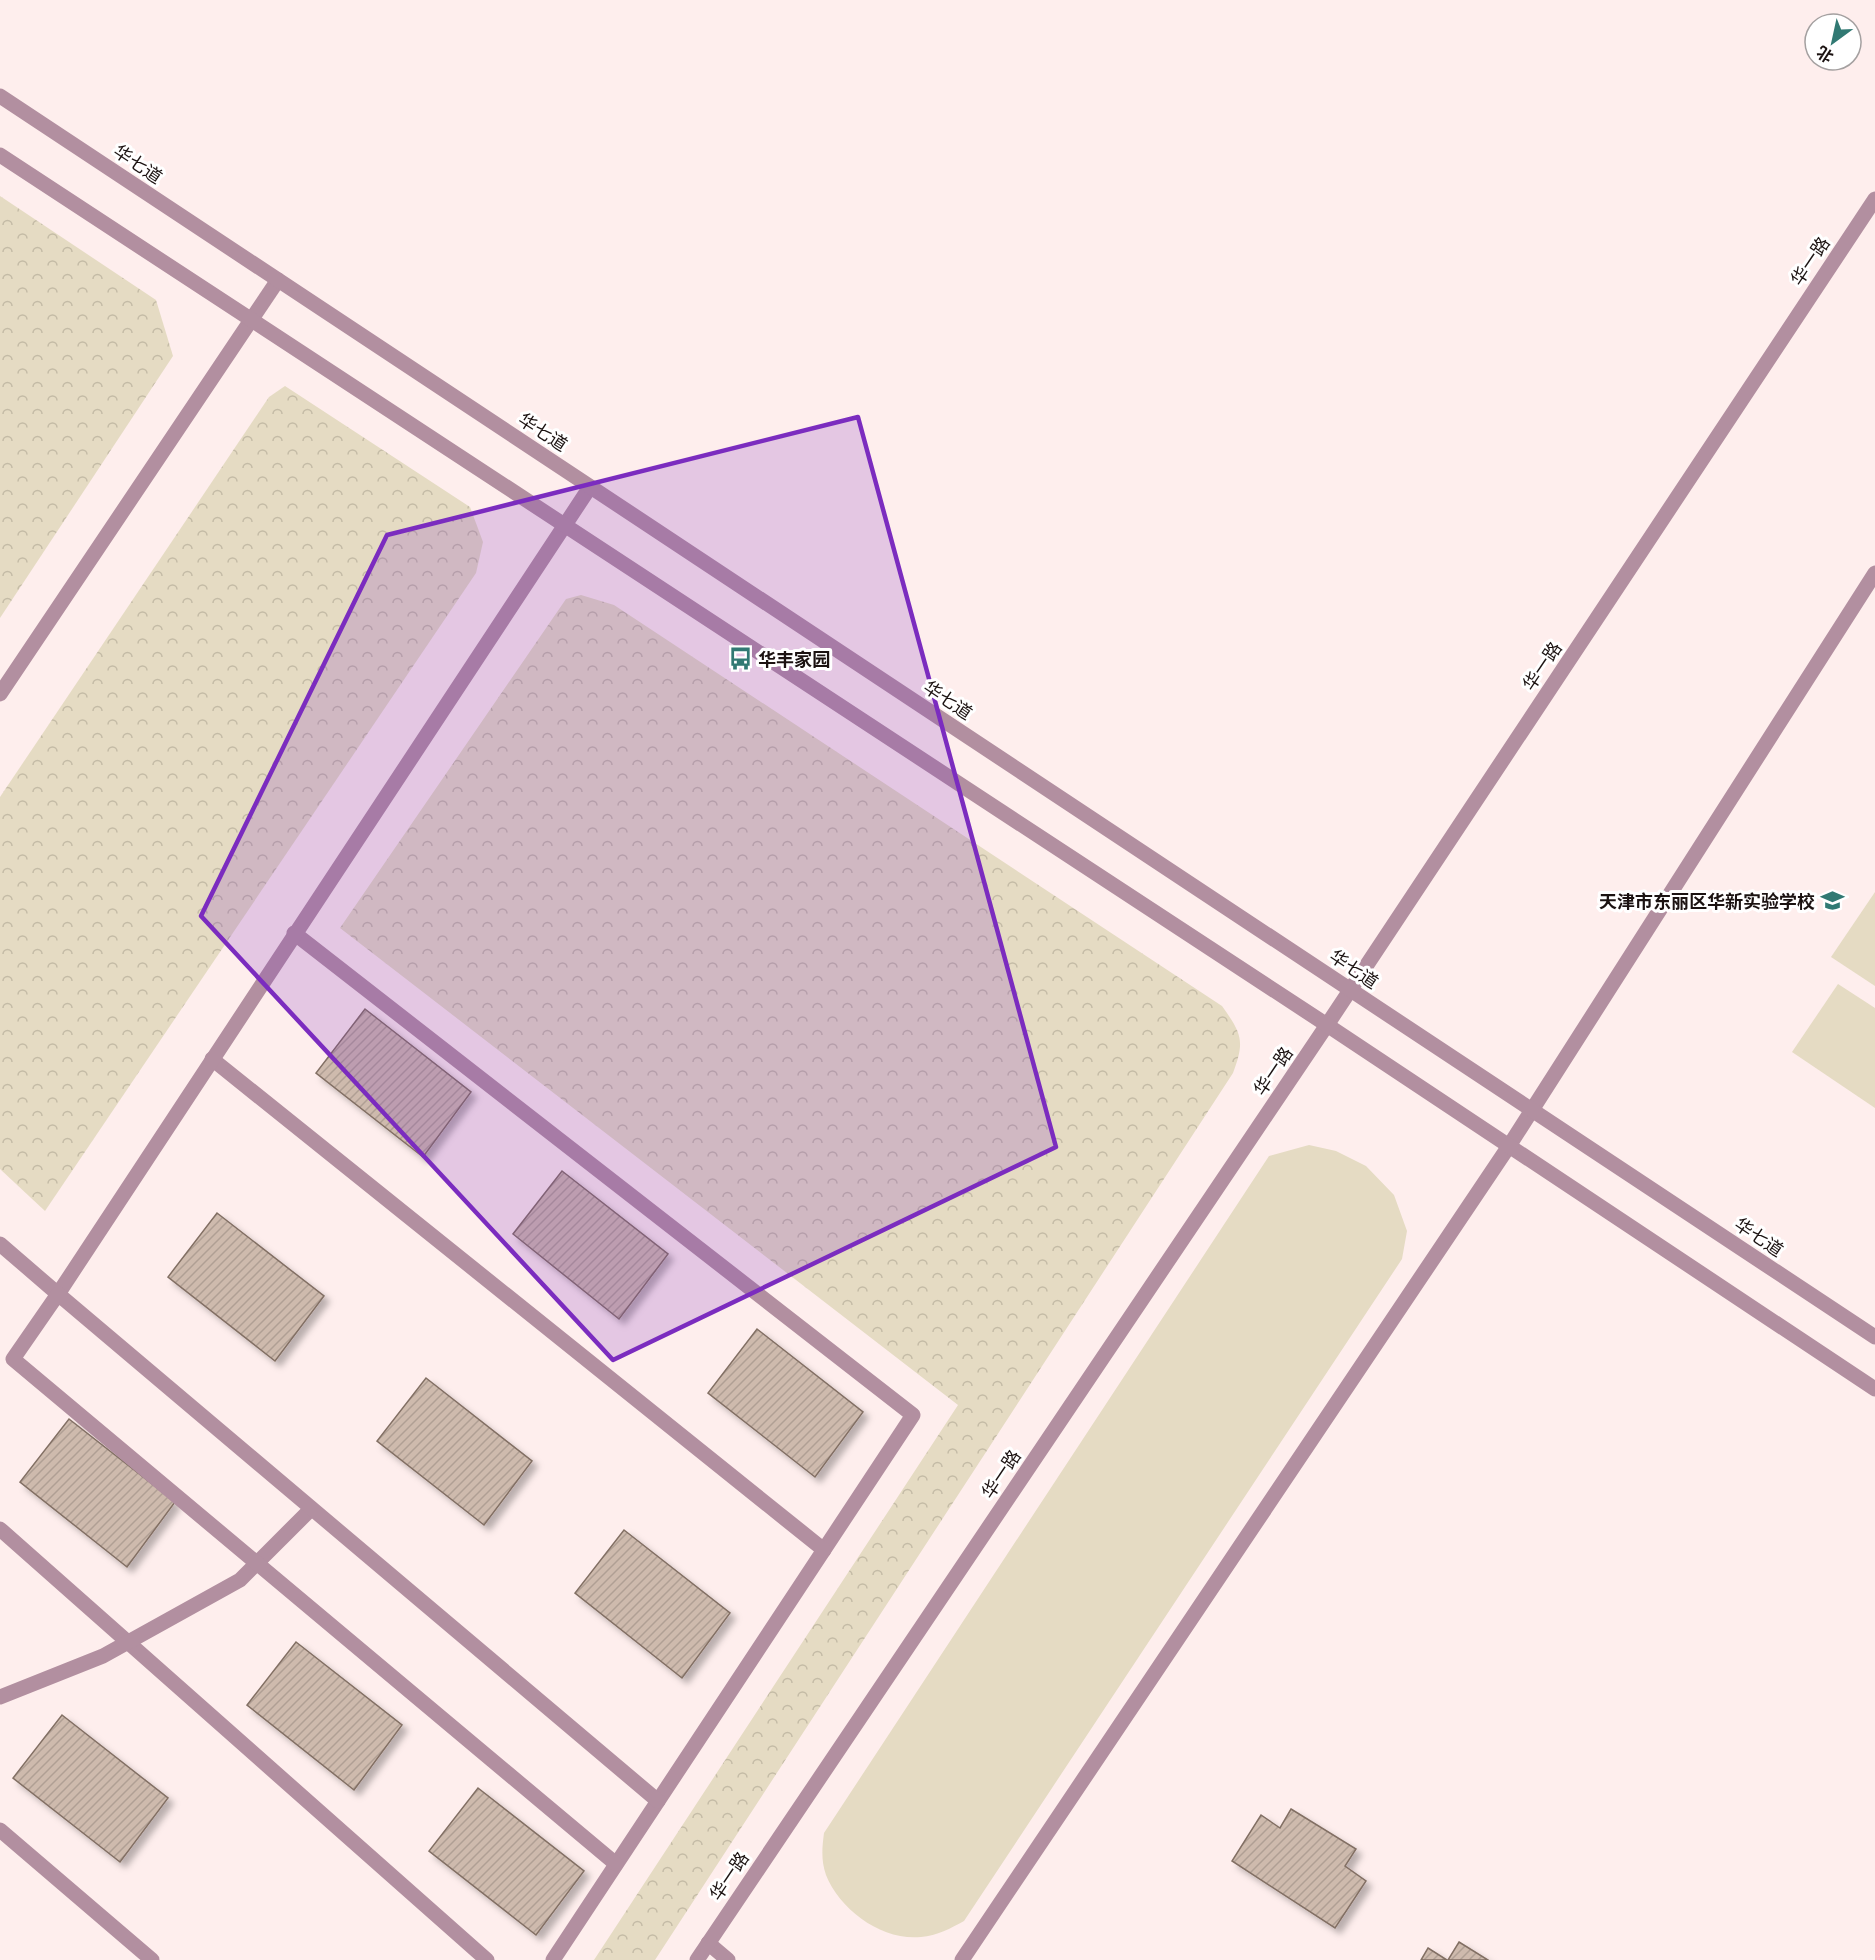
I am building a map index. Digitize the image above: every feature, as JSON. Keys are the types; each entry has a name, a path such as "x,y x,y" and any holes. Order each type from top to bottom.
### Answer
{"street":[{"name":"华七道","path":"0,96 1875,1337"},
{"path":"0,155 1327,1025 1875,1389"},
{"name":"华一路","path":"697,1960 1351,990 1875,199"},
{"path":"0,694 278,280"},
{"path":"590,487 13,1359 616,1864"},
{"path":"962,1960 1509,1146 1875,573"},
{"path":"294,933 913,1414 553,1960"},
{"path":"212,1059 824,1550"},
{"path":"0,1244 658,1802"},
{"path":"0,1696 103,1656 240,1580 311,1509"},
{"path":"0,1529 486,1960"},
{"path":"0,1830 152,1960"},
{"path":"708,1943 728,1960"}],"highlighted area":[{"path":"858,417 1056,1147 613,1360 201,916 387,535"}],"green space":[{"path":"0,196 156,300 173,356 0,618"},
{"path":"285,386 470,507 483,542 476,573 45,1211 0,1169 0,797 269,397"},
{"path":"581,595 614,605 1222,1006 1240,1038 1239,1053 1233,1073 655,1960 594,1960 958,1405 340,928 566,599"},
{"path":"1875,892 1875,986 1831,957"},
{"path":"1838,984 1875,1008 1875,1108 1792,1052"},
{"path":"1309,1145 1336,1151 1366,1166 1394,1195 1407,1231 1402,1259 964,1921 938,1933 921,1937 906,1937 892,1934 864,1921 841,1900 826,1875 822,1849 824,1833 1269,1156"}],"building":[{"path":"365,1009 471,1092 423,1157 316,1073"},
{"path":"562,1171 668,1254 619,1319 513,1234"},
{"path":"217,1213 324,1296 275,1361 168,1277"},
{"path":"757,1329 863,1412 815,1477 708,1393"},
{"path":"426,1378 532,1461 484,1525 377,1441"},
{"path":"69,1419 175,1502 127,1567 20,1482"},
{"path":"624,1530 730,1613 682,1678 575,1593"},
{"path":"296,1642 402,1725 354,1790 247,1705"},
{"path":"62,1715 168,1798 120,1862 13,1778"},
{"path":"478,1788 584,1871 536,1935 429,1851"},
{"path":"1291,1809 1356,1849 1345,1866 1366,1881 1335,1928 1232,1861 1261,1815 1280,1828"},
{"path":"1459,1942 1488,1960 1448,1960"},
{"path":"1428,1948 1447,1960 1421,1960"}],"place":[{"name":"华丰家园","path":"740,659"},
{"name":"天津市东丽区华新实验学校","path":"1833,901"}]}
